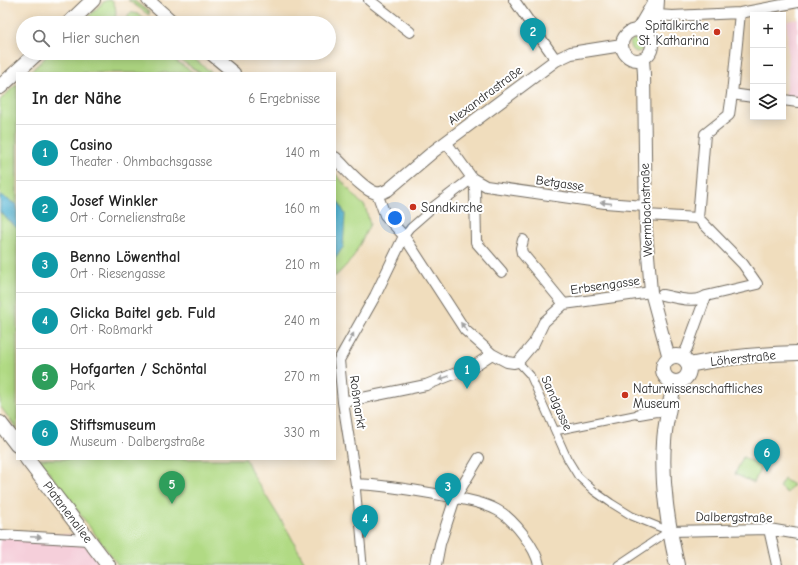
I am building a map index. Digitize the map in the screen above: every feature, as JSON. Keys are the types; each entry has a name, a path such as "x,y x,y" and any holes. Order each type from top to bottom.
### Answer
{"main road":[{"path":"74,16 82,0"},
{"path":"76,16 92,0"},
{"path":"0,87 29,60"},
{"name":"Löherstraße","path":"680,360 718,359 798,353"},
{"path":"680,360 689,371 687,376 680,381 675,382 666,376 663,366 665,362 680,360"},
{"path":"675,382 668,412 664,442 664,460 669,531 677,565"},
{"path":"0,423 16,444"},
{"name":"Platanenallee","path":"28,460 108,565"}],"street":[{"path":"139,0 157,9"},
{"path":"148,0 166,16"},
{"path":"369,0 410,32"},
{"path":"514,0 556,60"},
{"path":"643,31 653,13 657,0"},
{"path":"653,13 672,16 740,13 798,2"},
{"path":"698,218 705,134 729,115 740,13"},
{"path":"632,30 643,31 652,39 653,46 647,57 635,60 630,58 623,50 623,39 626,33 632,30"},
{"name":"Alexandrastraße","path":"377,193 388,190 446,142 556,60 571,54 622,45"},
{"name":"Wermbachstraße","path":"643,59 645,210 656,294 680,360"},
{"path":"218,60 233,72"},
{"path":"732,94 750,97"},
{"path":"786,100 798,102"},
{"path":"446,142 472,178 475,188 476,242 502,272"},
{"path":"336,159 364,186 377,193 385,214 404,236 465,330 492,354 507,362 518,362"},
{"path":"404,236 410,228 434,207 472,178"},
{"name":"Betgasse","path":"472,178 486,186 698,218"},
{"name":"Erbsengasse","path":"518,362 534,343 544,322 564,304 656,294 690,300 757,284 744,264 698,218"},
{"name":"Roßmarkt","path":"363,565 356,484 337,359 375,296 404,236"},
{"name":"Erbsengasse","path":"523,240 521,248 522,253 564,304"},
{"path":"680,360 687,348 706,296"},
{"path":"344,402 426,384 474,366 492,354"},
{"name":"Sandgasse","path":"518,362 530,375 567,458 578,476 594,491 632,516 669,531"},
{"path":"555,431 656,411 668,412"},
{"path":"436,565 440,544 455,498 479,458"},
{"path":"356,484 395,487 455,498 480,503 497,510 507,516 529,544 539,565"},
{"path":"769,529 777,565"},
{"name":"Dalbergstraße","path":"669,531 769,529 797,532"},
{"path":"618,565 669,531"},
{"path":"0,535 89,540"}],"shaded area":[{"path":"798,19 798,98 786,97 788,74 787,21"},
{"path":"0,531 78,535 101,565 0,565"}],"green space":[{"path":"107,0 111,0 115,7 116,16 89,16"},
{"path":"128,0 133,0 149,12 149,15"},
{"path":"130,13 135,13 141,16 128,16"},
{"path":"637,38 642,40 644,45 642,50 637,52 632,50 630,45 632,40"},
{"path":"43,60 174,60 192,72 30,72"},
{"path":"180,60 196,60 211,72 198,72"},
{"path":"16,85 16,428 0,406 0,100"},
{"path":"336,174 365,206 370,224 353,258 336,276"},
{"path":"743,457 761,466 754,483 735,474"},
{"path":"40,460 246,460 253,475 289,533 306,565 118,565"},
{"path":"784,479 793,485 787,493 779,487"}],"water":[{"path":"0,195 16,204 16,227 0,212"},
{"path":"336,198 345,214 343,247 336,258"}],"place":[{"name":"Spitalkirche St. Katharina","path":"717,32"},
{"name":"Josef Winkler","path":"533,51"},
{"name":"Sandkirche","path":"413,207"},
{"name":"Casino","path":"467,389"},
{"name":"Naturwissenschaftliches Museum","path":"625,395"},
{"name":"Stiftsmuseum","path":"767,472"},
{"name":"Hofgarten / Schöntal","path":"172,504"},
{"name":"Benno Löwenthal","path":"448,506"},
{"name":"Glicka Baitel geb. Fuld","path":"365,538"}]}
